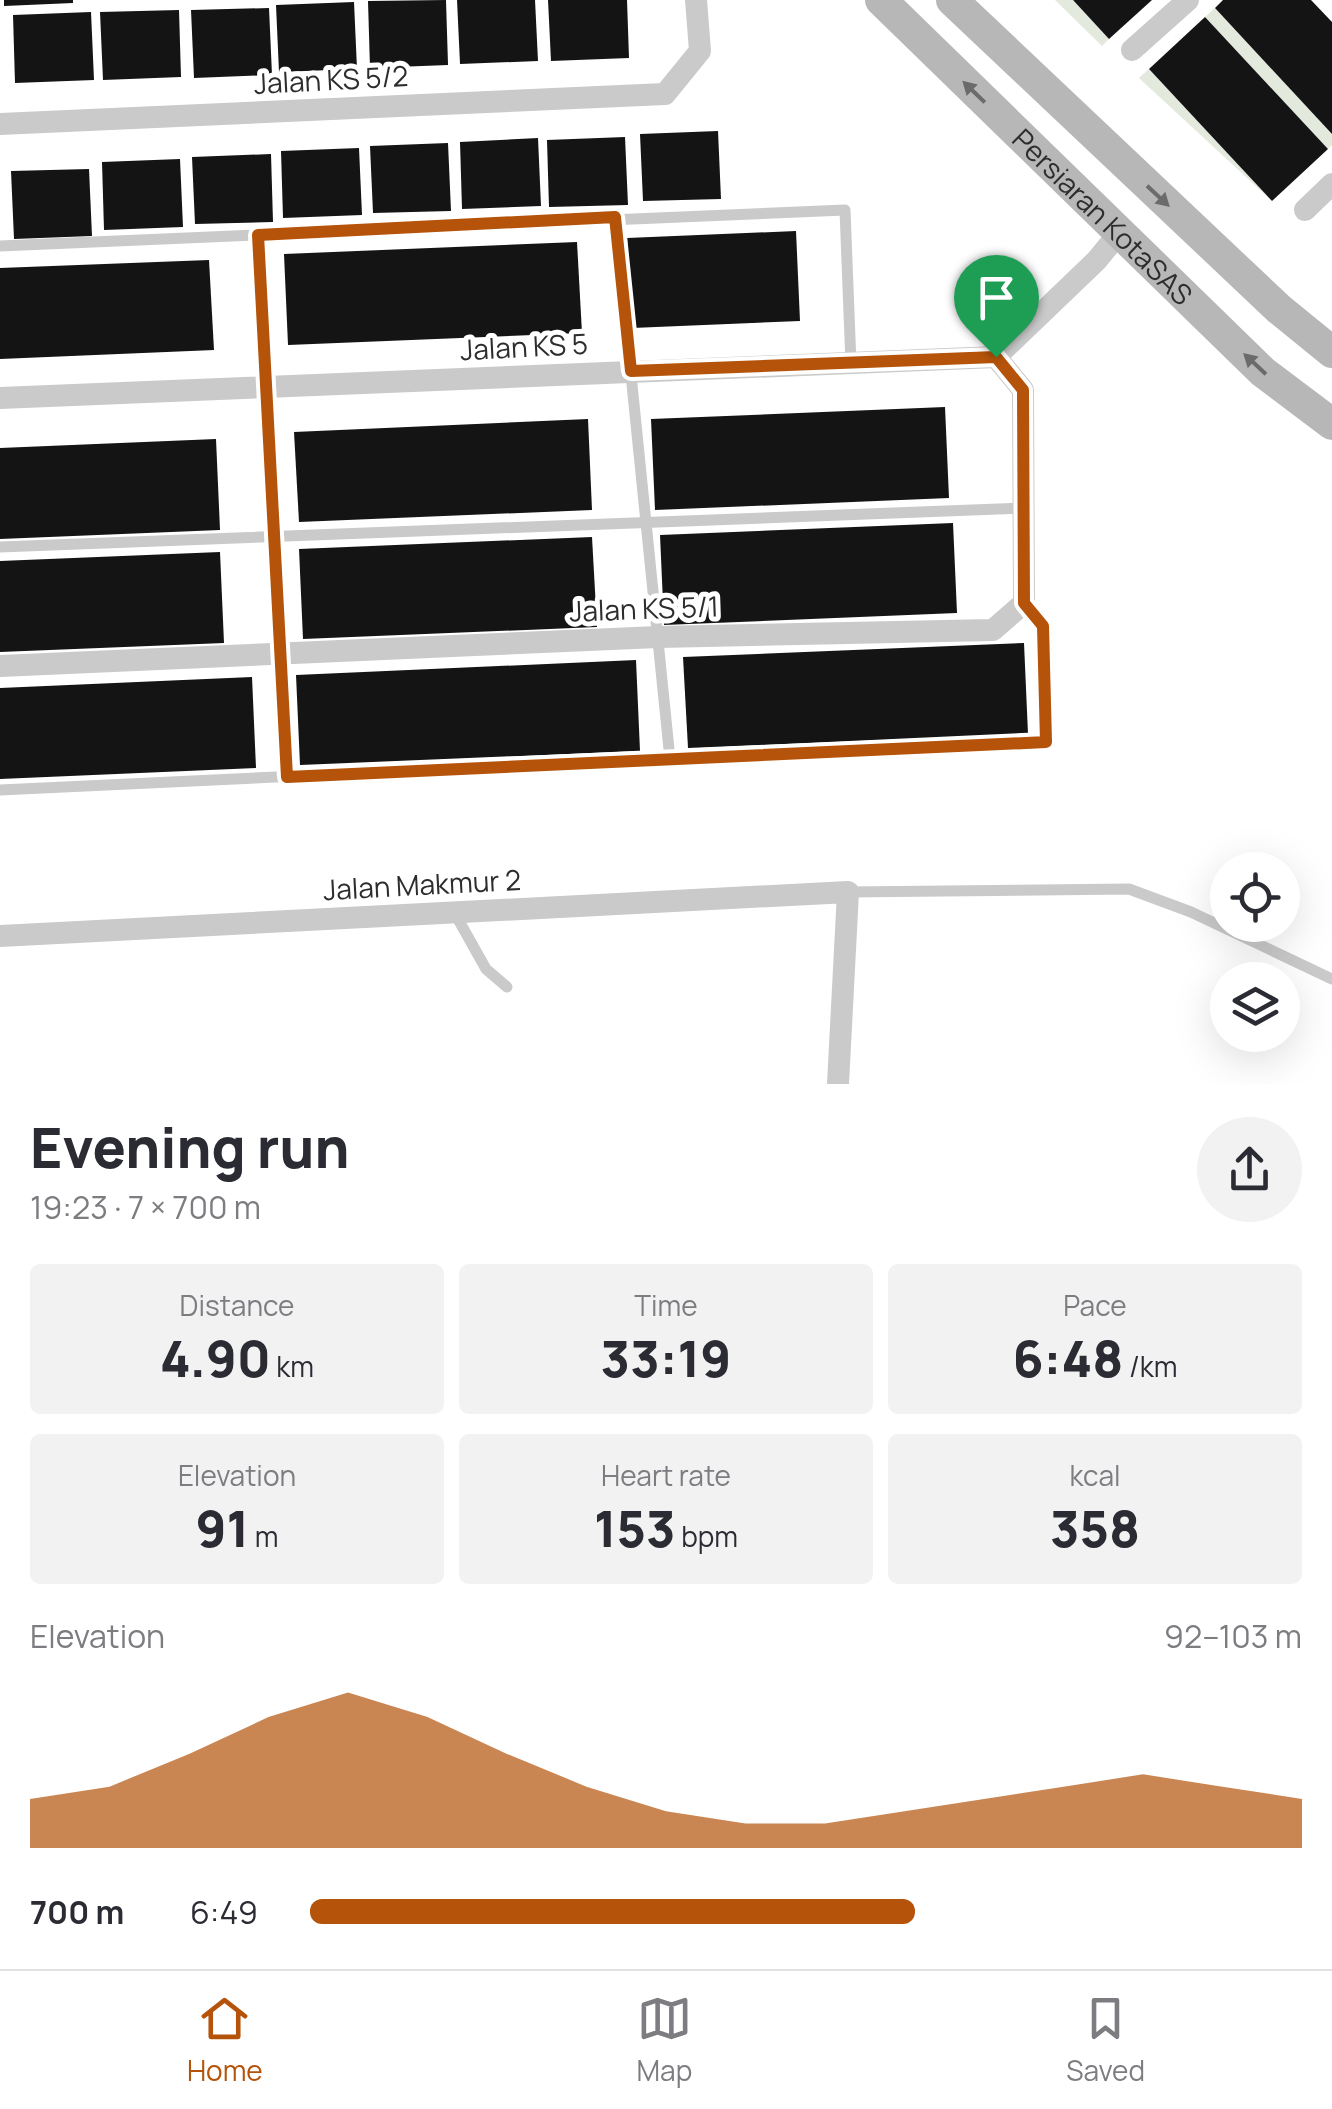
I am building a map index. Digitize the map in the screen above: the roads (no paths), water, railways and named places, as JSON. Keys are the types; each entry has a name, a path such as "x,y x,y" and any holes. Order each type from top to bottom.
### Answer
{"main road":[{"name":"Persiaran KotaSAS","path":"882,0 1263,372 1332,424"},
{"name":"Persiaran KotaSAS","path":"952,0 1279,309 1332,352"}],"street":[{"name":"Jalan KS 5/2","path":"0,124 665,94 700,51 696,0"},
{"path":"1132,50 1188,0"},
{"path":"1305,210 1332,184"},
{"path":"1024,603 1023,390 996,357 1097,260 1119,233"},
{"name":"Jalan KS 5","path":"0,398 996,357"},
{"name":"Jalan KS 5/1","path":"0,666 658,637 993,630 1024,603"},
{"path":"838,1084 848,892"},
{"name":"Jalan Makmur 2","path":"0,936 848,892"}],"lane":[{"path":"0,246 844,210 852,364"},
{"path":"615,217 670,759"},
{"path":"258,235 287,777"},
{"path":"0,547 1024,508"},
{"path":"0,790 1046,742 1043,626 1024,603"},
{"path":"848,892 1129,889 1191,912 1332,979"},
{"path":"454,912 486,970 507,987"}]}
